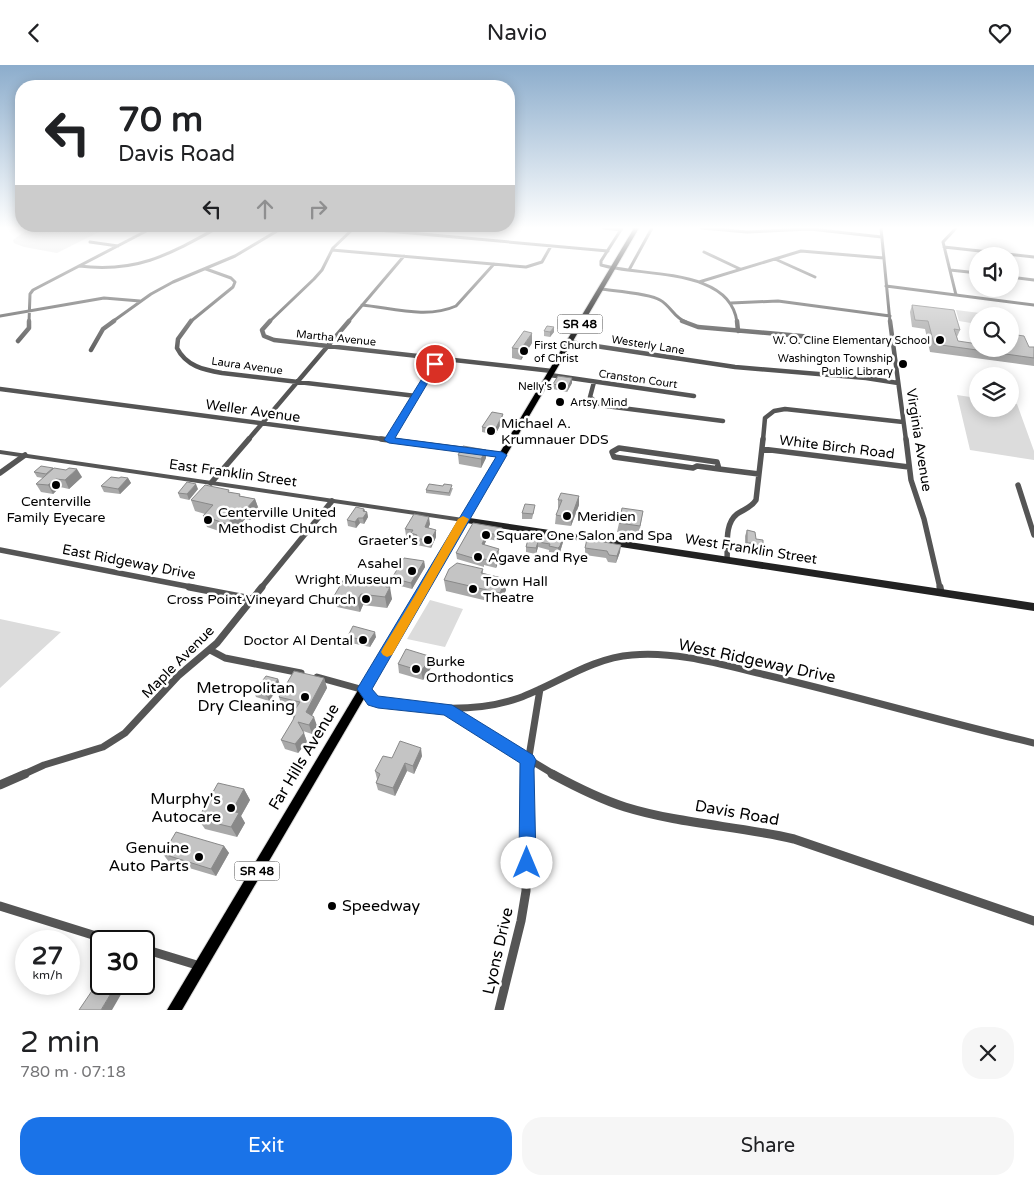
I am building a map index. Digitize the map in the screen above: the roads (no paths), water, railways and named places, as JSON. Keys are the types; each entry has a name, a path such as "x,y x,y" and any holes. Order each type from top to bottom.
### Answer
{"main road":[{"name":"SR 48","path":"463,520 611,272"},
{"name":"West Franklin Street","path":"463,520 1034,607"},
{"name":"Far Hills Avenue","path":"174,1010 418,601 463,520"}],"street":[{"path":"18,341 29,328 30,294 33,290 67,272"},
{"path":"91,350 103,329 140,301 165,286 199,272"},
{"name":"Laura Avenue","path":"214,272 233,279 235,284 182,330 176,345 182,357 191,363 212,371 416,396"},
{"name":"Martha Avenue","path":"320,272 262,330 264,335 274,340 438,358 551,373"},
{"path":"211,483 390,272"},
{"path":"362,305 433,311 449,310 456,306 487,272"},
{"path":"645,272 699,282 719,292 731,303 735,311 738,331"},
{"path":"699,282 730,272"},
{"path":"804,272 815,277"},
{"name":"Virginia Avenue","path":"885,272 909,467 941,592"},
{"path":"951,272 956,295"},
{"path":"1019,278 1034,280"},
{"path":"886,286 1034,305"},
{"path":"601,289 657,298 668,305 677,319 690,326 812,337"},
{"path":"0,316 104,298 140,301"},
{"path":"731,303 778,301 890,316"},
{"name":"Westerly Lane","path":"569,342 724,366 866,378 898,383"},
{"path":"389,440 438,358"},
{"name":"Cranston Court","path":"551,373 594,382 694,396"},
{"path":"594,382 590,397 597,403 606,406 722,421"},
{"name":"Weller Avenue","path":"0,389 502,455"},
{"path":"727,560 731,521 738,513 754,505 767,415 774,411 785,409 903,422"},
{"path":"719,469 717,462 619,449 612,452 614,457 693,468 697,466 719,469 759,474"},
{"name":"White Birch Road","path":"762,449 909,467"},
{"name":"East Franklin Street","path":"0,452 463,520"},
{"path":"0,473 24,455"},
{"path":"1018,485 1034,535"},
{"name":"Maple Avenue","path":"0,785 44,765 103,747 135,725 184,671 210,650 332,501"},
{"name":"East Ridgeway Drive","path":"0,550 252,599"},
{"path":"210,650 225,657 341,682 364,689"},
{"name":"West Ridgeway Drive","path":"364,689 373,701 378,702 447,710 492,706 540,689 609,659 634,655 659,656 726,666 850,694 1034,743"},
{"name":"Lyons Drive","path":"501,1010 526,891 528,760 540,689"},
{"name":"Davis Road","path":"447,710 560,778 620,805 669,816 760,830 794,839 1034,921"},
{"path":"0,906 90,934"},
{"path":"155,952 200,966"}],"place":[{"name":"W. O. Cline Elementary School","path":"940,340"},
{"name":"First Church of Christ","path":"524,351"},
{"name":"Washington Township Public Library","path":"903,364"},
{"name":"Nelly's","path":"562,386"},
{"name":"Artsy Mind","path":"560,402"},
{"name":"Michael A. Krumnauer DDS","path":"491,431"},
{"name":"Centerville Family Eyecare","path":"56,485"},
{"name":"Meridien","path":"567,516"},
{"name":"Centerville United Methodist Church","path":"208,520"},
{"name":"Square One Salon and Spa","path":"486,535"},
{"name":"Graeter's","path":"428,540"},
{"name":"Agave and Rye","path":"478,557"},
{"name":"Asahel Wright Museum","path":"412,571"},
{"name":"Town Hall Theatre","path":"473,589"},
{"name":"Cross Point Vineyard Church","path":"366,599"},
{"name":"Doctor Al Dental","path":"363,640"},
{"name":"Burke Orthodontics","path":"416,669"},
{"name":"Metropolitan Dry Cleaning","path":"305,697"},
{"name":"Murphy's Autocare","path":"231,808"},
{"name":"Genuine Auto Parts","path":"199,857"},
{"name":"Speedway","path":"332,906"}]}
